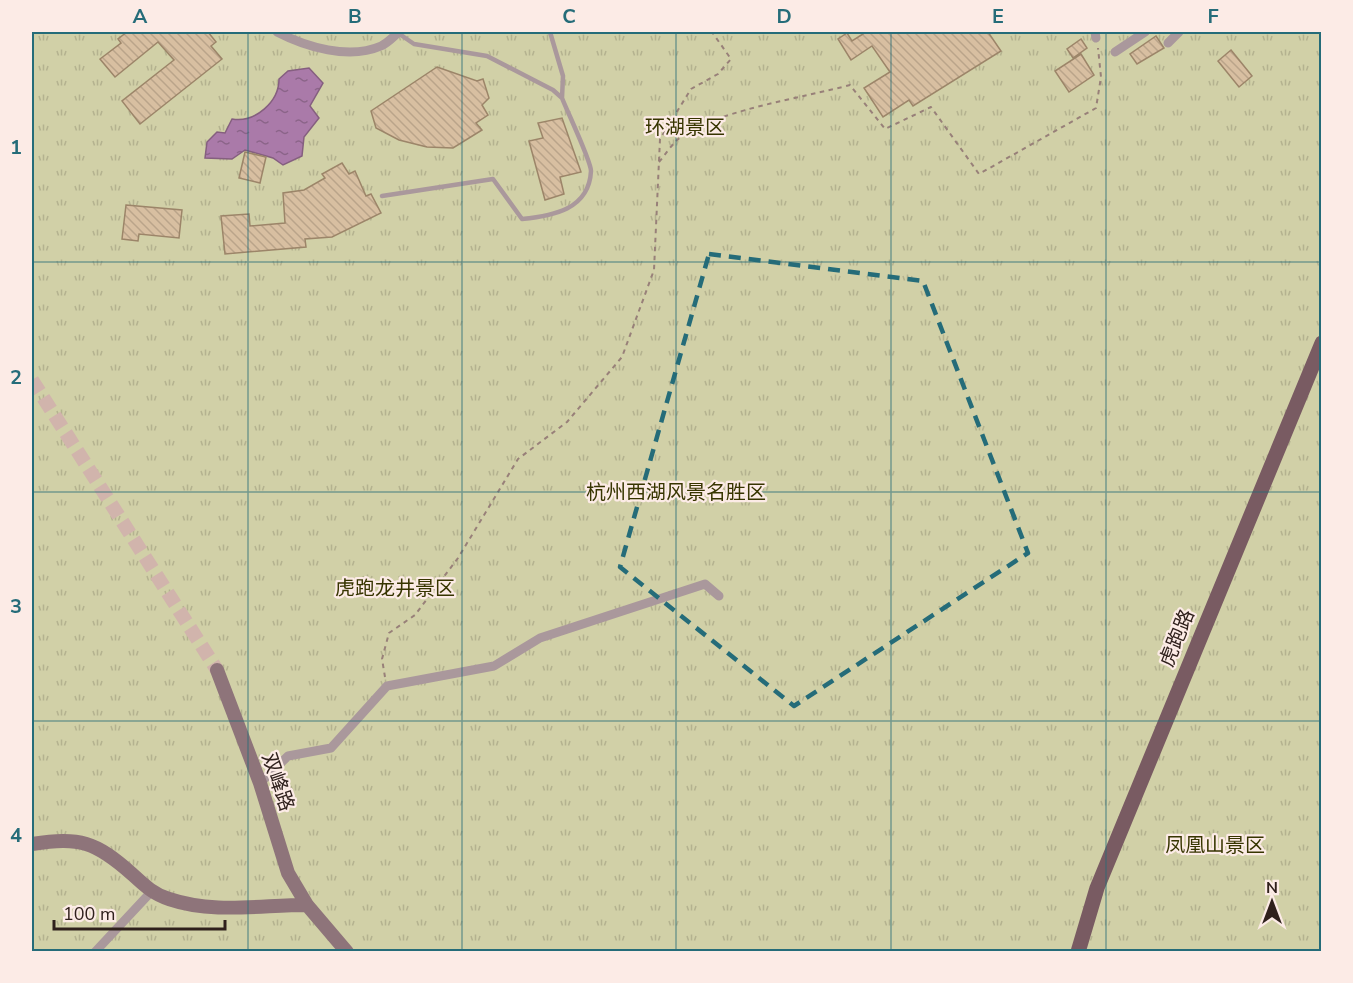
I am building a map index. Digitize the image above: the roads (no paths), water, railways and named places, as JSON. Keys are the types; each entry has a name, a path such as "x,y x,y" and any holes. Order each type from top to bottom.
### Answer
{"main road":[{"name":"虎跑路","path":"1077,951 1097,888 1322,343"},
{"name":"双峰路","path":"217,670 260,783 288,873 307,905 347,951"},
{"path":"32,844 73,841 103,849 151,892 205,908 307,905"}],"street":[{"path":"277,32 303,45 348,51 367,51 384,45 399,32"},
{"path":"1116,52 1145,32"},
{"path":"1168,43 1179,32"},
{"path":"260,783 288,756 331,748 387,686 494,666 540,638 705,584 719,596"},
{"path":"95,951 151,892"}],"lane":[{"path":"399,32 414,44 487,56 553,90 562,98"},
{"path":"382,196 493,179 522,219 552,216 576,204 585,190 591,170 562,98 563,76 550,32"}],"water":[{"path":"309,68 323,83 310,106 319,118 304,137 302,156 283,165 273,158 245,150 232,159 205,158 207,142 217,132 225,133 232,119 249,118 257,114 270,103 275,96 279,79 288,71"}],"tunnel":[{"path":"32,380 217,670"}],"park label":[{"name":"环湖景区","path":"685,127"},
{"name":"杭州西湖风景名胜区","path":"676,492"},
{"name":"虎跑龙井景区","path":"395,588"},
{"name":"凤凰山景区","path":"1215,845"}]}
